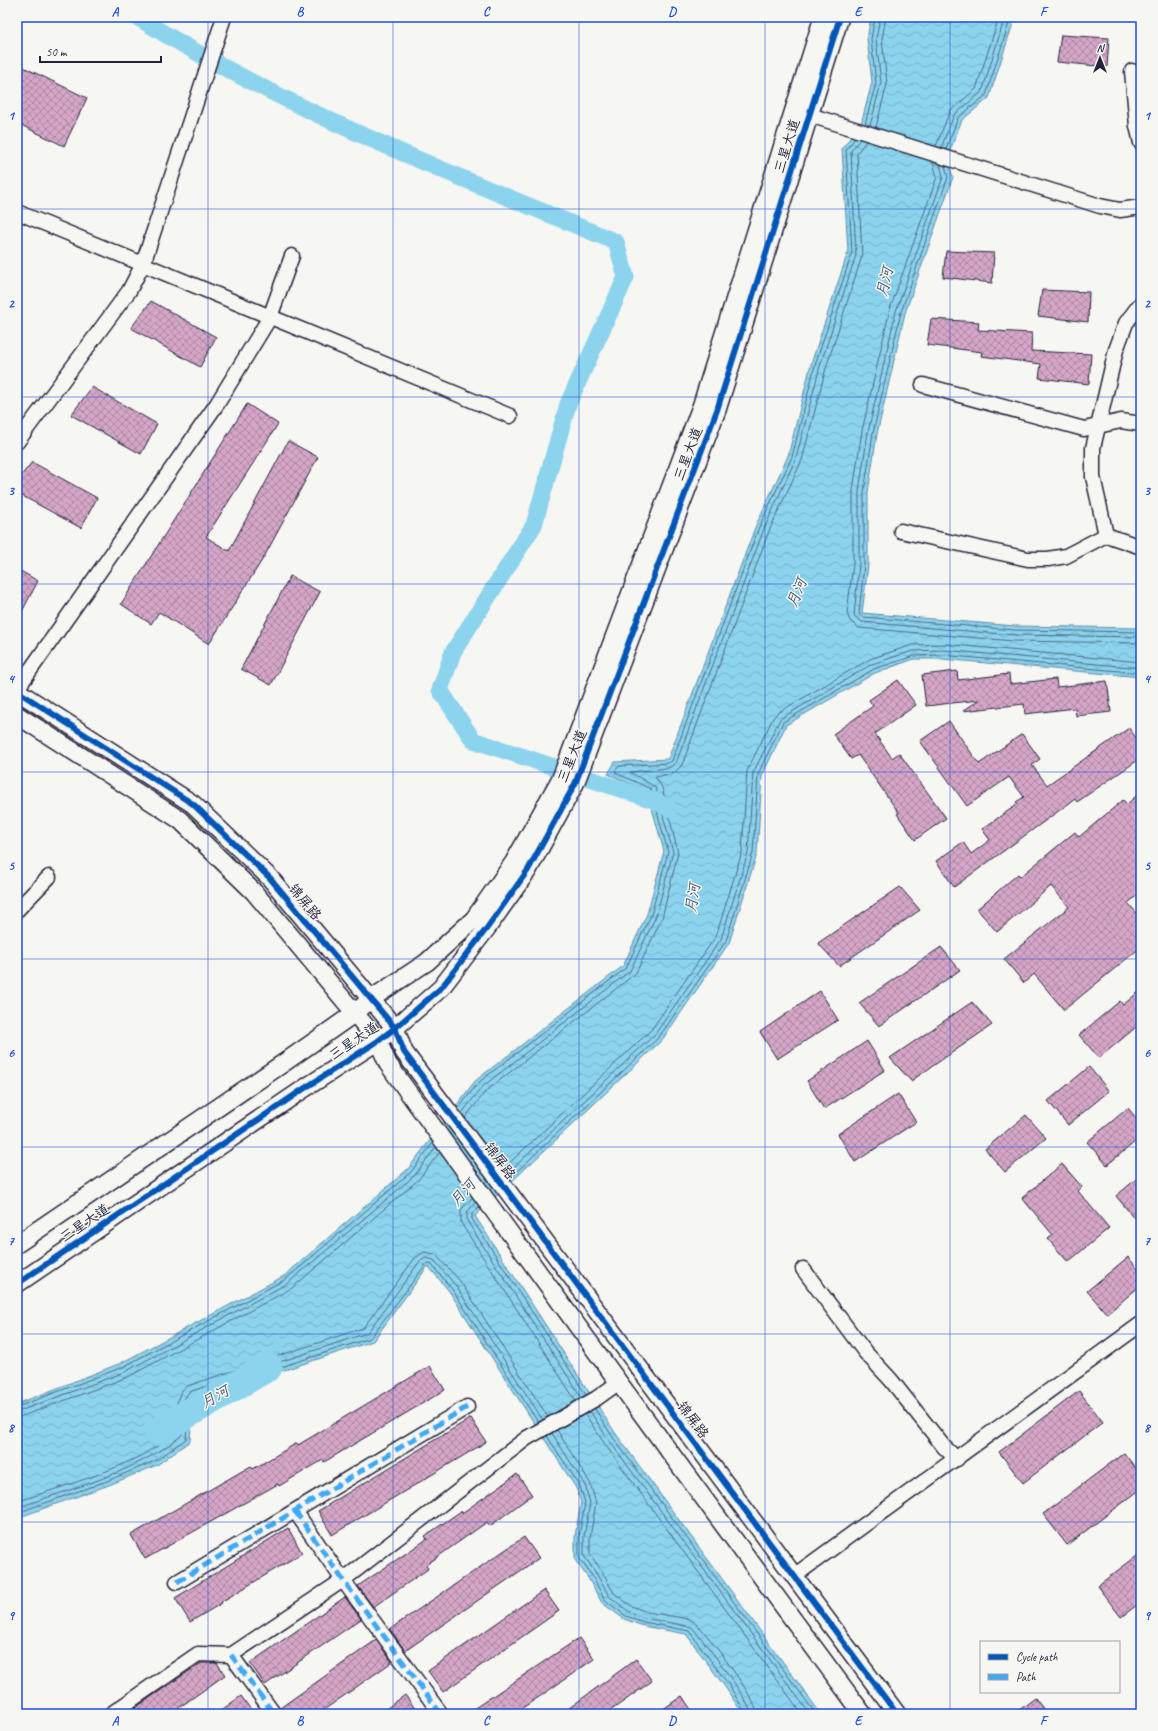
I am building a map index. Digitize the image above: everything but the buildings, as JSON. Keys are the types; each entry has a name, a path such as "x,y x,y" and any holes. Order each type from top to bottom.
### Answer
{"street":[{"name":"三星大道","path":"802,113 823,17"},
{"name":"三星大道","path":"17,1284 302,1090 378,1041 395,1028 441,988 487,928 528,870 574,764 702,404 802,113 840,17"},
{"path":"17,442 129,291 143,264 223,21"},
{"path":"1132,71 1137,126 1141,143"},
{"path":"802,113 957,160 1100,206 1120,210 1141,207"},
{"path":"17,212 510,416"},
{"path":"17,690 217,404 270,316 292,256"},
{"path":"1106,535 1094,477 1093,448 1118,343 1126,323 1141,303"},
{"path":"923,385 1084,429 1121,421 1141,424"},
{"path":"901,531 1028,559 1048,559 1066,556 1106,535 1141,547"},
{"name":"锦屏路","path":"17,690 193,804 270,878 395,1028 404,1052 897,1714"},
{"path":"17,715 180,820 254,892 378,1041 388,1064 431,1124 618,1383 863,1714"},
{"name":"三星大道","path":"17,1244 355,1013 370,999 427,962 474,919 565,786"},
{"path":"17,910 50,877"},
{"path":"803,1269 865,1352 890,1380 944,1447 957,1460"},
{"path":"794,1576 957,1460 1141,1324"},
{"path":"111,1714 198,1654 231,1655 342,1580 527,1438 597,1398 618,1383"},
{"path":"177,1582 467,1407"},
{"path":"295,1511 342,1580 441,1714"},
{"path":"231,1655 274,1714"}],"water":[{"path":"871,17 1015,17 989,98 962,120 947,158 953,177 905,313 877,434 868,492 868,565 862,613 1015,626 1141,628 1141,677 942,659 914,659 875,673 786,725 762,776 757,854 729,943 662,1040 475,1216 616,1434 821,1714 743,1714 686,1634 643,1626 624,1619 602,1603 588,1578 575,1560 575,1536 581,1502 576,1488 449,1291 428,1266 373,1341 193,1400 190,1441 157,1465 109,1485 17,1518 17,1404 121,1363 284,1276 408,1169 475,1081 623,966 647,914 664,851 647,791 608,774 615,762 668,759 756,525 788,456 811,364 848,252 842,148 861,124 872,82 867,39"}],"waterway":[{"path":"137,17 194,51 311,112 432,166 616,242 626,277 568,404 534,525 453,652 440,690 473,740 656,801 669,809"},
{"name":"月河","path":"158,1431 268,1367"}],"marked path":[{"path":"177,1582 467,1407"},
{"path":"295,1511 343,1580 441,1714"},
{"path":"231,1655 274,1714"}],"cycle path":[{"path":"17,1284 302,1090 378,1041 395,1028 441,988 487,928 528,870 575,784 717,410 840,17"},
{"path":"17,691 193,804 270,878 395,1028 404,1052 897,1714"}]}
